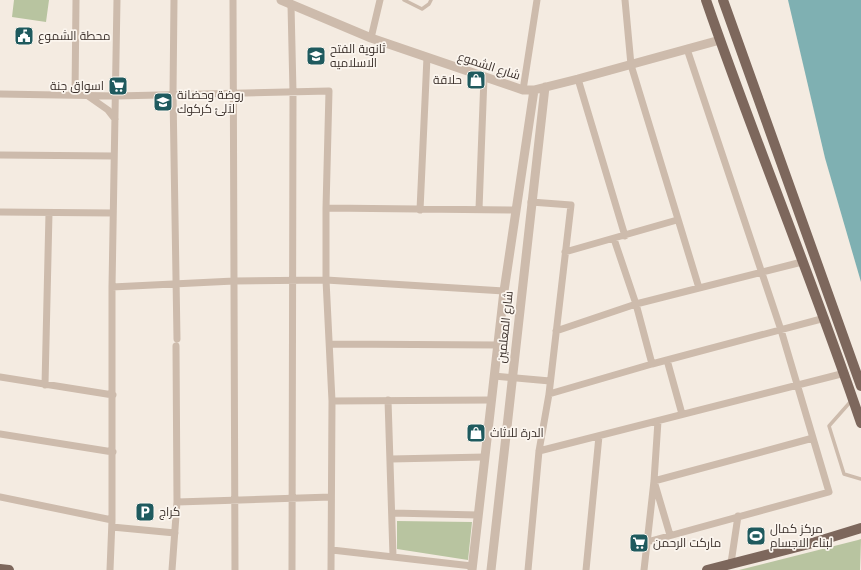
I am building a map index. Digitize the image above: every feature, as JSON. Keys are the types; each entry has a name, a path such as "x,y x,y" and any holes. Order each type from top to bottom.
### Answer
{"main road":[{"path":"706,0 775,192 825,318 845,373 861,424"},
{"path":"723,0 791,186 861,386"},
{"path":"768,173 784,167"},
{"path":"775,192 791,186"},
{"path":"707,570 809,544 861,528"},
{"path":"0,568 9,570"}],"street":[{"path":"75,95 76,0"},
{"path":"110,570 113,452 112,288 117,0"},
{"path":"172,570 177,502 177,284 173,94 174,0"},
{"path":"234,0 235,570"},
{"name":"شارع الشموع","path":"281,0 371,38 523,90 534,90 578,79 720,40"},
{"path":"371,38 380,0"},
{"path":"523,90 538,0"},
{"path":"625,0 631,65 677,220 699,288"},
{"path":"291,5 293,92 291,281 293,498 292,570"},
{"path":"647,542 829,492 781,330 687,49"},
{"path":"420,210 427,57"},
{"path":"479,209 484,77"},
{"path":"578,79 625,236"},
{"name":"شارع المعلمين","path":"491,570 545,87"},
{"name":"شارع المعلمين","path":"472,568 504,291 534,90"},
{"path":"0,94 116,96 329,91 326,280 332,401 331,570"},
{"path":"87,95 108,110 115,119"},
{"path":"0,155 114,156"},
{"path":"528,570 539,451 549,394 571,205 531,202"},
{"path":"326,208 516,210"},
{"path":"0,212 113,213"},
{"path":"45,385 49,213"},
{"path":"565,252 677,220"},
{"path":"614,239 636,304 652,364"},
{"path":"556,330 636,304 802,262"},
{"path":"112,288 177,284 326,280 504,291"},
{"path":"549,394 652,364 825,318"},
{"path":"330,344 498,345"},
{"path":"667,360 682,414"},
{"path":"539,451 845,373"},
{"path":"494,376 550,381"},
{"path":"0,377 113,395"},
{"path":"388,400 393,556"},
{"path":"332,401 491,400"},
{"path":"644,570 654,481 658,421"},
{"path":"0,434 113,452"},
{"path":"586,570 599,436"},
{"path":"654,481 813,438"},
{"path":"391,459 485,457"},
{"path":"654,481 670,535"},
{"path":"0,497 112,523 175,533"},
{"path":"177,502 331,497"},
{"path":"392,513 478,515"},
{"path":"731,563 738,516"},
{"path":"332,550 393,556 472,568"}],"lane":[{"path":"404,0 422,9 429,4 431,0"},
{"path":"853,399 829,426 844,474 861,479"}],"green space":[{"path":"14,0 49,0 46,22 12,17"},
{"path":"397,521 472,522 468,560 397,549"},
{"path":"861,539 860,570 739,570 858,540"}],"water":[{"path":"788,0 861,0 861,282 825,158"}],"place":[{"name":"محطة الشموع","path":"24,36"},
{"name":"ثانوية الفتح الاسلاميه","path":"316,56"},
{"name":"حلاقة","path":"476,80"},
{"name":"اسواق جنة","path":"118,86"},
{"name":"روضة وحضانة لآلئ كركوك","path":"163,102"},
{"name":"الدرة للاثاث","path":"476,433"},
{"name":"كراج","path":"145,512"},
{"name":"مركز كمال لبناء الاجسام","path":"756,536"},
{"name":"ماركت الرحمن","path":"639,543"}]}
